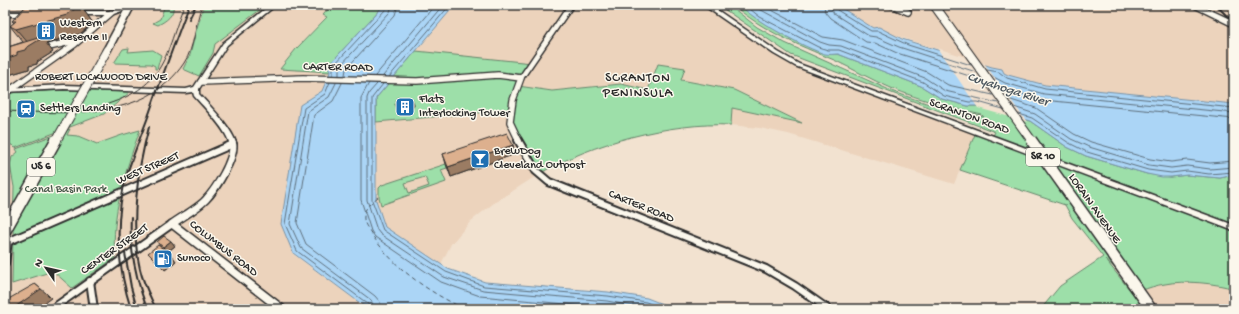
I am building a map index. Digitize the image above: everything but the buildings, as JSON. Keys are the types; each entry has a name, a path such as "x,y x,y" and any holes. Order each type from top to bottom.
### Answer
{"highway":[{"path":"1193,5 1234,24"},
{"path":"1205,5 1234,20"}],"main road":[{"name":"LORAIN AVENUE","path":"934,5 1151,309"},
{"name":"US 6","path":"5,231 131,6"}],"street":[{"path":"233,144 230,137 196,94 196,89 225,44 273,5"},
{"name":"CARTER ROAD","path":"571,5 521,78 513,100 510,122 528,158 542,177 558,186 766,269 795,286 828,309"},
{"name":"SCRANTON ROAD","path":"706,5 776,54 797,65 1234,228"},
{"path":"892,5 908,12"},
{"path":"69,14 111,13 131,6"},
{"path":"5,14 32,12"},
{"path":"8,90 80,40 100,25 111,13"},
{"path":"32,51 80,40"},
{"name":"CARTER ROAD","path":"201,82 303,78 398,81 498,75 521,78"},
{"name":"ROBERT LOCKWOOD DRIVE","path":"8,90 64,87 186,91 196,89"},
{"name":"COLUMBUS ROAD","path":"233,144 234,151 230,160 209,196 172,224 281,309"},
{"name":"WEST STREET","path":"6,242 233,144"},
{"name":"CENTER STREET","path":"52,309 172,224"},
{"path":"5,263 6,242"},
{"path":"90,282 94,309"}],"shaded area":[{"path":"5,5 332,5 323,15 327,16 296,49 280,69 330,72 322,91 300,105 293,254 368,309 5,309 5,145 12,145 104,114 135,89 5,90"},
{"path":"455,5 706,5 787,60 976,132 954,184 788,134 760,128 731,125 732,108 799,122 734,90 681,80 684,68 649,90 621,84 552,91 517,86 416,51"},
{"path":"837,5 1234,5 1234,104 1045,85 1008,75 997,68 873,28"},
{"path":"512,110 539,174 494,203 471,221 451,244 441,264 385,227 376,200 376,122"},
{"path":"1166,283 1200,283 1234,289 1234,309 1152,309 1140,291"}],"green space":[{"path":"165,5 173,5 173,12 171,15 167,20 158,25 153,23 160,19"},
{"path":"204,5 265,6 215,44 213,53 199,76 183,69 190,55"},
{"path":"332,5 384,5 328,66 330,72 280,69 296,49 327,17 323,15"},
{"path":"718,5 729,5 757,27 785,43 894,92 929,104 984,117 982,115 925,100 884,85 834,60 781,37 757,23 733,5 744,8 756,18 776,30 809,47 830,54 838,54 921,86 942,99 968,106 976,106 1030,121 1067,147 1086,156 1147,174 1171,177 1187,175 1220,178 1234,175 1234,289 1209,284 1181,282 1159,285 1140,291 1105,259 1145,309 1041,309 1060,286 1103,257 1072,218 1065,205 960,170 976,132 992,137 995,132 791,55"},
{"path":"129,48 128,52 153,50 161,55 157,69 155,69 155,66 151,64 114,63 123,49"},
{"path":"416,51 532,63 518,86 552,91 621,84 648,90 658,64 685,68 681,80 734,90 802,123 732,108 731,125 683,127 632,137 583,153 539,174 513,130 511,110 376,122 376,98"},
{"path":"68,90 130,92 104,114 15,148 12,145 5,145 5,93"},
{"name":"Canal Basin Park","path":"70,129 67,135 78,136 97,144 140,130 120,193 115,225 115,258 72,288 53,271 12,284 14,187 10,165 12,157 18,152 16,149"},
{"path":"446,164 447,168 441,170 446,182 381,205 379,188 382,185","holes":["425,177 429,186 409,193 405,183"]}],"water":[{"path":"384,5 455,5 376,98 376,200 385,227 448,269 485,282 608,292 647,298 675,309 368,309 293,253 281,224 300,105 322,91 330,72 328,66"},
{"name":"Cuyahoga River","path":"740,5 837,5 873,28 879,27 902,39 1002,69 1004,73 1008,75 1045,85 1234,104 1234,175 1220,178 1187,175 1162,177 1086,156 1067,147 1030,121 978,106 968,106 942,99 921,86 838,54 827,54 817,51 793,40 755,18"}],"pier":[{"path":"937,48 984,63 1027,122 978,108"}],"ferry route":[{"path":"378,197 371,203 364,213 364,222 381,247 391,259 425,287 465,309"}],"tram line":[{"path":"108,104 142,88 153,78 167,53 184,5"},
{"path":"5,111 53,113 103,110 126,105 148,96 168,82 188,57 202,5"}],"railway":[{"path":"131,309 126,292 120,259 119,225 123,191 127,174 189,5"},
{"path":"189,19 196,5"},
{"path":"1216,5 1234,23"},
{"path":"149,127 138,179 135,217 137,252 141,274 156,309"},
{"path":"131,217 131,241 134,264 147,309"},
{"path":"125,253 131,287 137,309"}],"place":[{"name":"Western Reserve II","path":"46,31"},
{"name":"Flats Interlocking Tower","path":"405,107"},
{"name":"Settlers Landing","path":"26,109"},
{"name":"BrewDog Cleveland Outpost","path":"480,159"},
{"name":"Sunoco","path":"163,259"}],"district":[{"name":"SCRANTON PENINSULA","path":"638,86"}]}
